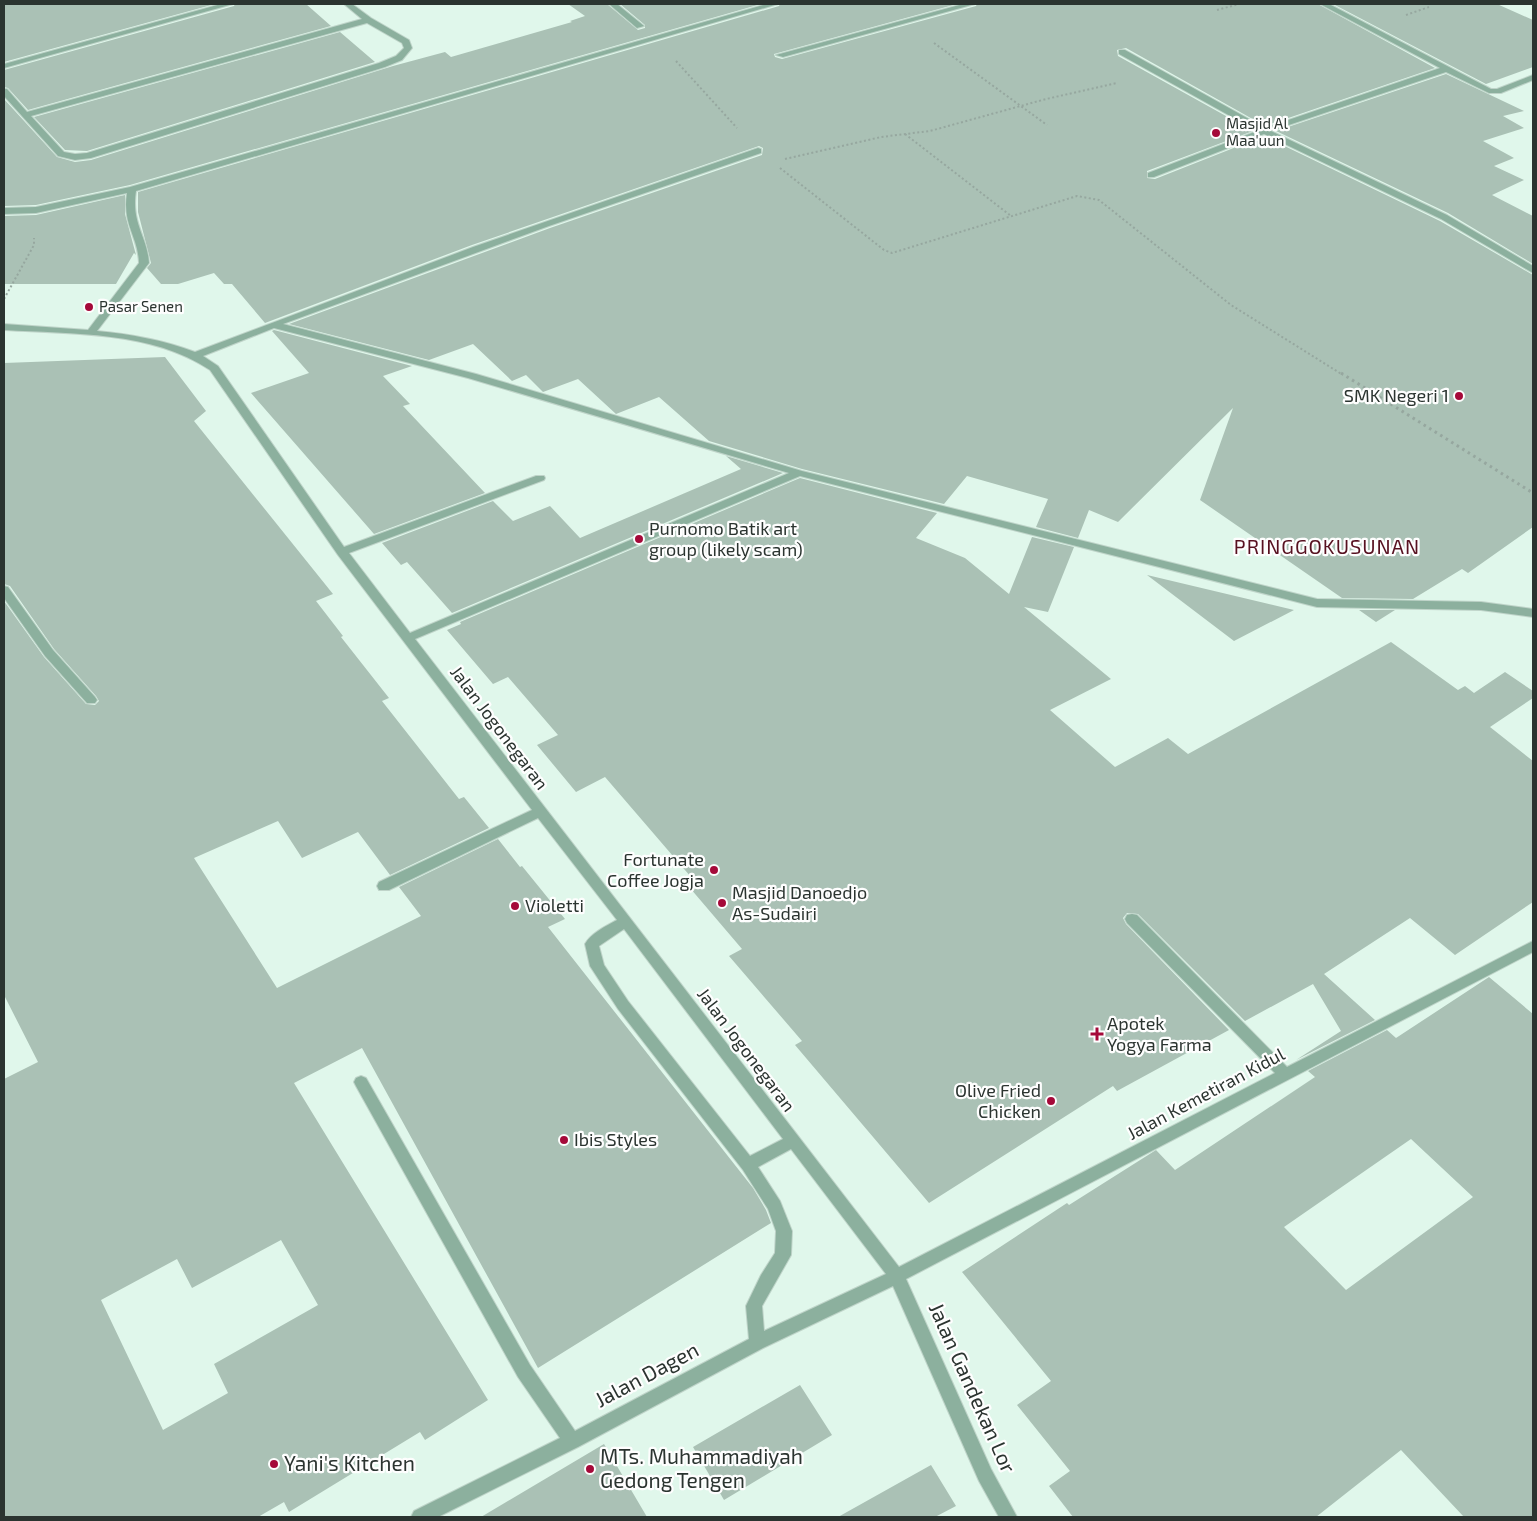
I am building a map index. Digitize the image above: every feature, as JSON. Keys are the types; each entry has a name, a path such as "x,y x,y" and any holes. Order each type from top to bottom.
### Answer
{"street":[{"path":"4,66 229,4"},
{"path":"351,5 364,4"},
{"path":"613,4 640,26"},
{"path":"4,211 36,210 132,189 774,4"},
{"path":"780,55 971,4"},
{"path":"1324,4 1489,91 1498,91 1533,77"},
{"path":"4,92 62,154 67,156 88,156 382,65 405,54 408,48 406,42 368,20 351,5"},
{"path":"25,115 368,20"},
{"path":"1122,52 1264,131 1444,217 1533,270"},
{"path":"1151,175 1264,131 1446,69"},
{"path":"196,355 616,198 758,151"},
{"path":"91,332 144,263 144,253 135,232 130,213 129,205 132,189"},
{"path":"274,325 472,376 799,473 1317,603 1481,606 1533,613"},
{"name":"Jalan Jogonegaran","path":"4,326 91,332 144,341 196,355 214,368 342,552 897,1276"},
{"path":"408,638 799,473"},
{"path":"342,552 540,478"},
{"path":"4,590 49,652 91,700"},
{"path":"384,886 541,811"},
{"path":"1132,919 1285,1074"},
{"path":"626,922 610,930 592,944 597,966 622,1005 748,1165 775,1206 784,1231 783,1255 767,1280 754,1306 757,1343"},
{"name":"Jalan Kemetiran Kidul","path":"897,1276 1533,946"},
{"path":"361,1082 524,1371 572,1440"},
{"path":"748,1165 794,1141"},
{"name":"Jalan Dagen","path":"420,1517 757,1343 897,1276"},
{"name":"Jalan Gandekan Lor","path":"897,1276 985,1475 1008,1517"}],"path":[{"path":"1217,10 1239,4"},
{"path":"904,22 1047,125"},
{"path":"655,38 758,151 884,250 892,253 1077,196 1099,200 1231,305 1533,493"},
{"path":"772,162 881,137 930,131 1067,94 1108,86 1156,70"},
{"path":"905,134 1011,216"},
{"path":"4,299 34,245 36,210"}],"building":[{"path":"4,4 215,4 4,62"},
{"path":"235,4 306,4 331,26 28,110 8,88 4,87 4,70 234,6"},
{"path":"568,4 607,4 638,30 645,28 645,25 620,4 761,4 130,185 36,205 4,206 4,99 57,157 75,162 91,160 393,66 445,52 451,57 572,22 570,21 585,16"},
{"path":"780,4 957,4 774,54 775,57 782,59 976,6 977,4 1318,4 1435,68 1265,126 1126,48 1117,50 1118,56 1253,131 1147,171 1147,178 1155,179 1264,136 1440,221 1533,275 1533,527 1468,573 1462,569 1413,599 1342,598 1200,500 1233,408 1118,522 1089,510 1078,538 1036,527 1048,499 967,476 944,504 802,469 709,441 659,397 616,414 578,379 543,392 526,375 512,381 473,344 429,360 289,324 550,228 762,155 763,148 759,146 472,245 265,323 232,284 224,284 214,273 178,284 161,284 147,268 151,263 138,212 138,192 779,6"},
{"path":"1333,4 1497,4 1533,20 1533,67 1486,84"},
{"path":"340,32 375,62 87,151 65,150 34,117"},
{"path":"1446,74 1524,111 1503,116 1524,128 1483,141 1514,158 1494,166 1524,180 1492,195 1533,216 1533,264 1448,213 1276,131"},
{"path":"125,195 125,214 136,255 134,253 116,284 4,284 4,216 36,215"},
{"path":"272,331 412,366 383,376 410,404 403,406 485,493 374,534 251,393 309,373"},
{"path":"165,357 206,411 194,421 333,594 316,601 343,636 341,637 389,698 382,701 459,799 464,797 489,828 390,875 358,832 302,858 278,821 194,858 277,988 421,916 399,887 498,839 565,919 548,927 753,1188 771,1223 538,1368 362,1048 294,1083 488,1400 425,1440 420,1432 289,1512 284,1502 258,1517 4,1517 4,1079 38,1062 4,995 4,601 44,657 86,704 95,705 99,701 54,649 10,586 4,584 4,363","holes":["281,1240 318,1305 214,1364 228,1393 163,1430 101,1300 177,1259 192,1288"]},
{"path":"726,456 783,473 452,613 407,562 401,565 382,543 493,501 513,521 550,506 580,538 741,469"},
{"path":"800,478 937,513 916,538 965,558 1009,594 1032,537 1074,547 1048,612 1024,607 1111,679 1050,710 1115,767 1168,738 1188,754 1391,642 1458,690 1465,686 1474,693 1505,672 1533,691 1533,698 1490,727 1533,761 1533,902 1455,955 1410,918 1324,974 1375,1020 1296,1060 1341,1031 1313,984 1245,1021 1138,914 1127,913 1123,918 1126,924 1229,1030 1117,1091 1113,1086 929,1203 795,1045 802,1041 729,956 742,949 690,888 697,884 605,777 576,792 537,745 558,735 508,677 493,684 447,630 461,624 460,622"},
{"path":"1147,575 1294,610 1234,641"},
{"path":"1359,610 1395,610 1376,622"},
{"path":"1489,977 1533,1014 1533,1517 1464,1517 1401,1450 1316,1517 1073,1517 1049,1486 1070,1471 1017,1405 1051,1381 962,1272 1067,1203 1069,1205 1156,1150 1175,1170 1315,1077 1308,1071 1387,1030 1396,1038","holes":["1411,1139 1473,1197 1346,1290 1284,1227"]},
{"path":"800,1385 832,1435 724,1500 693,1447"},
{"name":"MTs. Muhammadiyah Gedong Tengen","path":"604,1444 647,1517 481,1517"},
{"path":"931,1465 956,1506 935,1517 838,1517"}],"place":[{"name":"Masjid Al Maa'uun","path":"1216,133"},
{"name":"Pasar Senen","path":"89,307"},
{"name":"SMK Negeri 1","path":"1459,396"},
{"name":"Purnomo Batik art group (likely scam)","path":"639,539"},
{"name":"Fortunate Coffee Jogja","path":"714,870"},
{"name":"Masjid Danoedjo As-Sudairi","path":"722,903"},
{"name":"Violetti","path":"515,906"},
{"name":"Apotek Yogya Farma","path":"1097,1034"},
{"name":"Olive Fried Chicken","path":"1051,1101"},
{"name":"Ibis Styles","path":"564,1140"},
{"name":"Yani's Kitchen","path":"274,1464"},
{"name":"MTs. Muhammadiyah Gedong Tengen","path":"590,1469"}],"district":[{"name":"PRINGGOKUSUNAN","path":"1327,547"}]}
